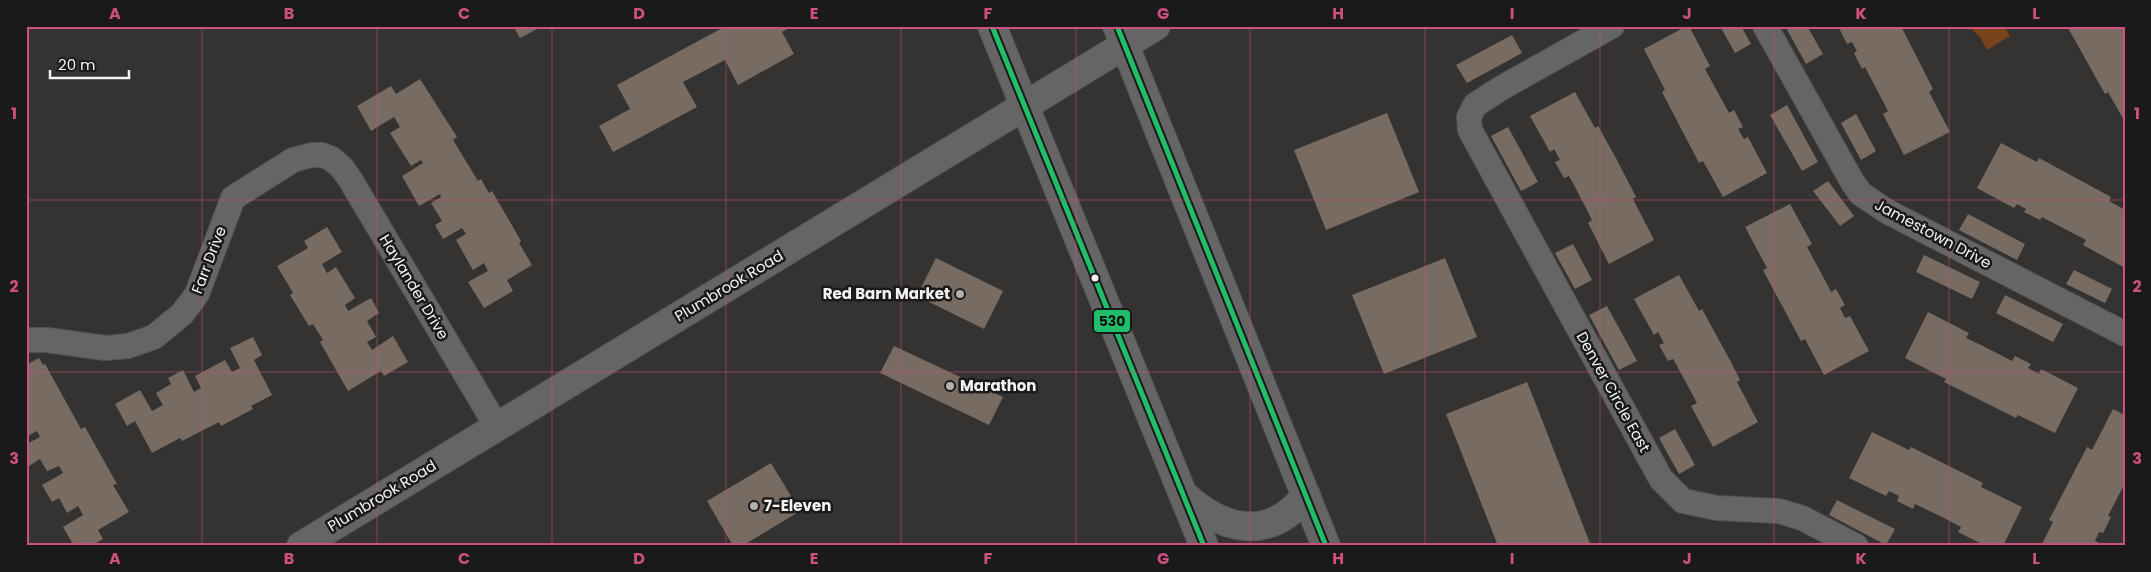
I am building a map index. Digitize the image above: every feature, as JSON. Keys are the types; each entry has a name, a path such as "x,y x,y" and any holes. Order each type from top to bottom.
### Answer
{"main road":[{"path":"992,26 1204,546"},
{"name":"Plumbrook Road","path":"301,546 1025,107 1121,36 1156,26"},
{"path":"1121,36 1326,546"},
{"path":"1183,495 1214,518 1250,527 1268,524 1284,517 1306,495"}],"street":[{"name":"Denver Circle East","path":"1612,26 1503,87 1476,105 1469,117 1470,130 1661,479 1683,501 1717,508 1779,511 1802,518 1856,546"},
{"name":"Jamestown Drive","path":"1765,26 1861,194 1888,212 2125,334"},
{"name":"Haylander Drive","path":"322,155 332,159 350,179 497,427"},
{"name":"Farr Drive","path":"26,340 48,340 105,348 128,346 154,337 182,314 198,294 233,198 294,160 322,155"}],"shaded area":[{"path":"1968,26 2004,26 2010,36 1987,50 1980,37"}],"building":[{"path":"513,26 543,26 520,38"},
{"path":"726,26 792,26 782,32 794,54 738,85 725,60 683,82 697,107 613,152 599,126 630,109 617,85"},
{"path":"1689,26 1710,66 1705,69 1729,113 1734,110 1743,127 1738,129 1744,139 1748,137 1767,173 1723,197 1703,161 1699,163 1662,92 1665,90 1644,49"},
{"path":"1720,26 1741,26 1751,44 1735,53"},
{"path":"1785,26 1807,26 1823,54 1806,64"},
{"path":"1838,26 1901,26 1933,89 1929,92 1950,132 1904,155 1883,114 1888,111 1865,67 1862,69 1854,53 1857,51 1852,42 1847,44"},
{"path":"2067,26 2124,26 2125,122 2108,92 2105,94"},
{"path":"1512,35 1522,53 1467,83 1456,65"},
{"path":"420,79 457,137 453,140 478,181 481,179 489,193 492,191 521,241 519,243 532,265 507,280 513,291 484,308 468,282 488,271 484,263 473,270 456,240 466,234 462,228 443,239 435,225 442,221 431,203 441,197 440,194 419,206 402,176 423,163 421,160 411,166 390,133 400,127 394,117 371,131 357,106 391,86 396,94"},
{"path":"1575,92 1595,128 1598,126 1617,160 1636,197 1633,199 1654,240 1609,264 1588,223 1592,220 1573,183 1569,176 1564,178 1555,162 1560,160 1554,149 1550,152 1530,116"},
{"path":"1787,105 1818,162 1802,171 1770,115"},
{"path":"1387,113 1419,192 1326,230 1294,150"},
{"path":"1856,114 1876,151 1861,160 1841,123"},
{"path":"1508,127 1538,182 1521,191 1491,136"},
{"path":"2001,143 2037,162 2039,158 2111,197 2109,201 2125,210 2125,268 2083,245 2086,240 2042,217 2040,220 2024,212 2026,209 2017,204 2014,208 1977,188"},
{"path":"1828,181 1854,216 1840,226 1813,191"},
{"path":"1790,204 1812,244 1807,247 1831,292 1836,289 1845,305 1840,308 1845,318 1850,316 1869,351 1824,375 1805,339 1801,341 1773,289 1763,270 1767,268 1745,227"},
{"path":"1968,214 2025,244 2017,260 1959,230"},
{"path":"327,227 342,252 322,264 327,273 336,267 355,298 345,305 348,311 371,298 379,313 367,321 376,337 367,342 372,350 393,336 408,362 384,376 381,371 348,391 320,342 323,340 313,324 309,326 290,295 293,293 277,266 308,248 304,241"},
{"path":"1573,244 1592,280 1575,289 1555,253"},
{"path":"1924,255 1980,282 1972,299 1916,272"},
{"name":"Red Barn Market","path":"936,258 1003,291 984,329 917,296"},
{"path":"1445,258 1477,337 1384,374 1352,295"},
{"path":"2074,270 2112,289 2105,303 2066,284"},
{"path":"1679,275 1699,311 1702,309 1731,362 1740,380 1737,382 1758,422 1713,447 1691,406 1697,403 1673,359 1668,361 1659,345 1664,343 1658,332 1654,335 1634,299"},
{"path":"2005,295 2063,324 2053,342 1996,313"},
{"path":"1607,306 1637,361 1619,370 1589,315"},
{"path":"1928,312 1969,333 1966,338 2012,361 2015,356 2031,364 2028,368 2039,374 2041,369 2078,388 2055,433 2018,415 2016,418 1944,382 1946,379 1905,358"},
{"path":"253,337 262,355 254,360 272,395 251,406 253,409 221,426 219,422 182,441 180,438 152,453 135,421 127,426 115,404 140,390 152,411 163,405 156,393 171,384 168,378 183,370 194,392 201,388 195,376 225,360 232,372 240,368 230,348"},
{"path":"894,346 1003,397 989,425 880,373"},
{"path":"39,358 43,365 45,364 81,429 85,427 117,484 113,485 129,512 98,530 103,539 91,546 74,546 63,527 83,515 78,506 67,513 59,498 52,502 42,485 63,473 59,466 47,471 40,459 29,466 26,461 26,444 40,437 37,431 26,437 26,365"},
{"path":"1527,382 1591,546 1498,546 1446,414"},
{"path":"2113,409 2125,415 2125,483 2108,516 2111,517 2103,533 2099,532 2095,541 2099,543 2098,546 2041,546 2053,522 2049,520 2087,447 2092,450"},
{"path":"1675,429 1695,465 1679,474 1659,438"},
{"path":"1872,432 1909,450 1911,447 1983,483 1981,487 2022,507 2003,546 1986,546 1958,532 1961,527 1944,518 1915,504 1913,509 1897,501 1899,496 1889,491 1886,496 1849,478"},
{"name":"7-Eleven","path":"771,463 800,511 742,546 733,546 707,501"},
{"path":"1837,500 1895,529 1886,545 1829,515"}],"transit line":[{"name":"530","path":"992,26 1204,546"},
{"name":"530","path":"1117,26 1326,546"}],"place":[{"name":"Red Barn Market","path":"960,294"},
{"name":"Marathon","path":"950,386"},
{"name":"7-Eleven","path":"754,506"}]}
